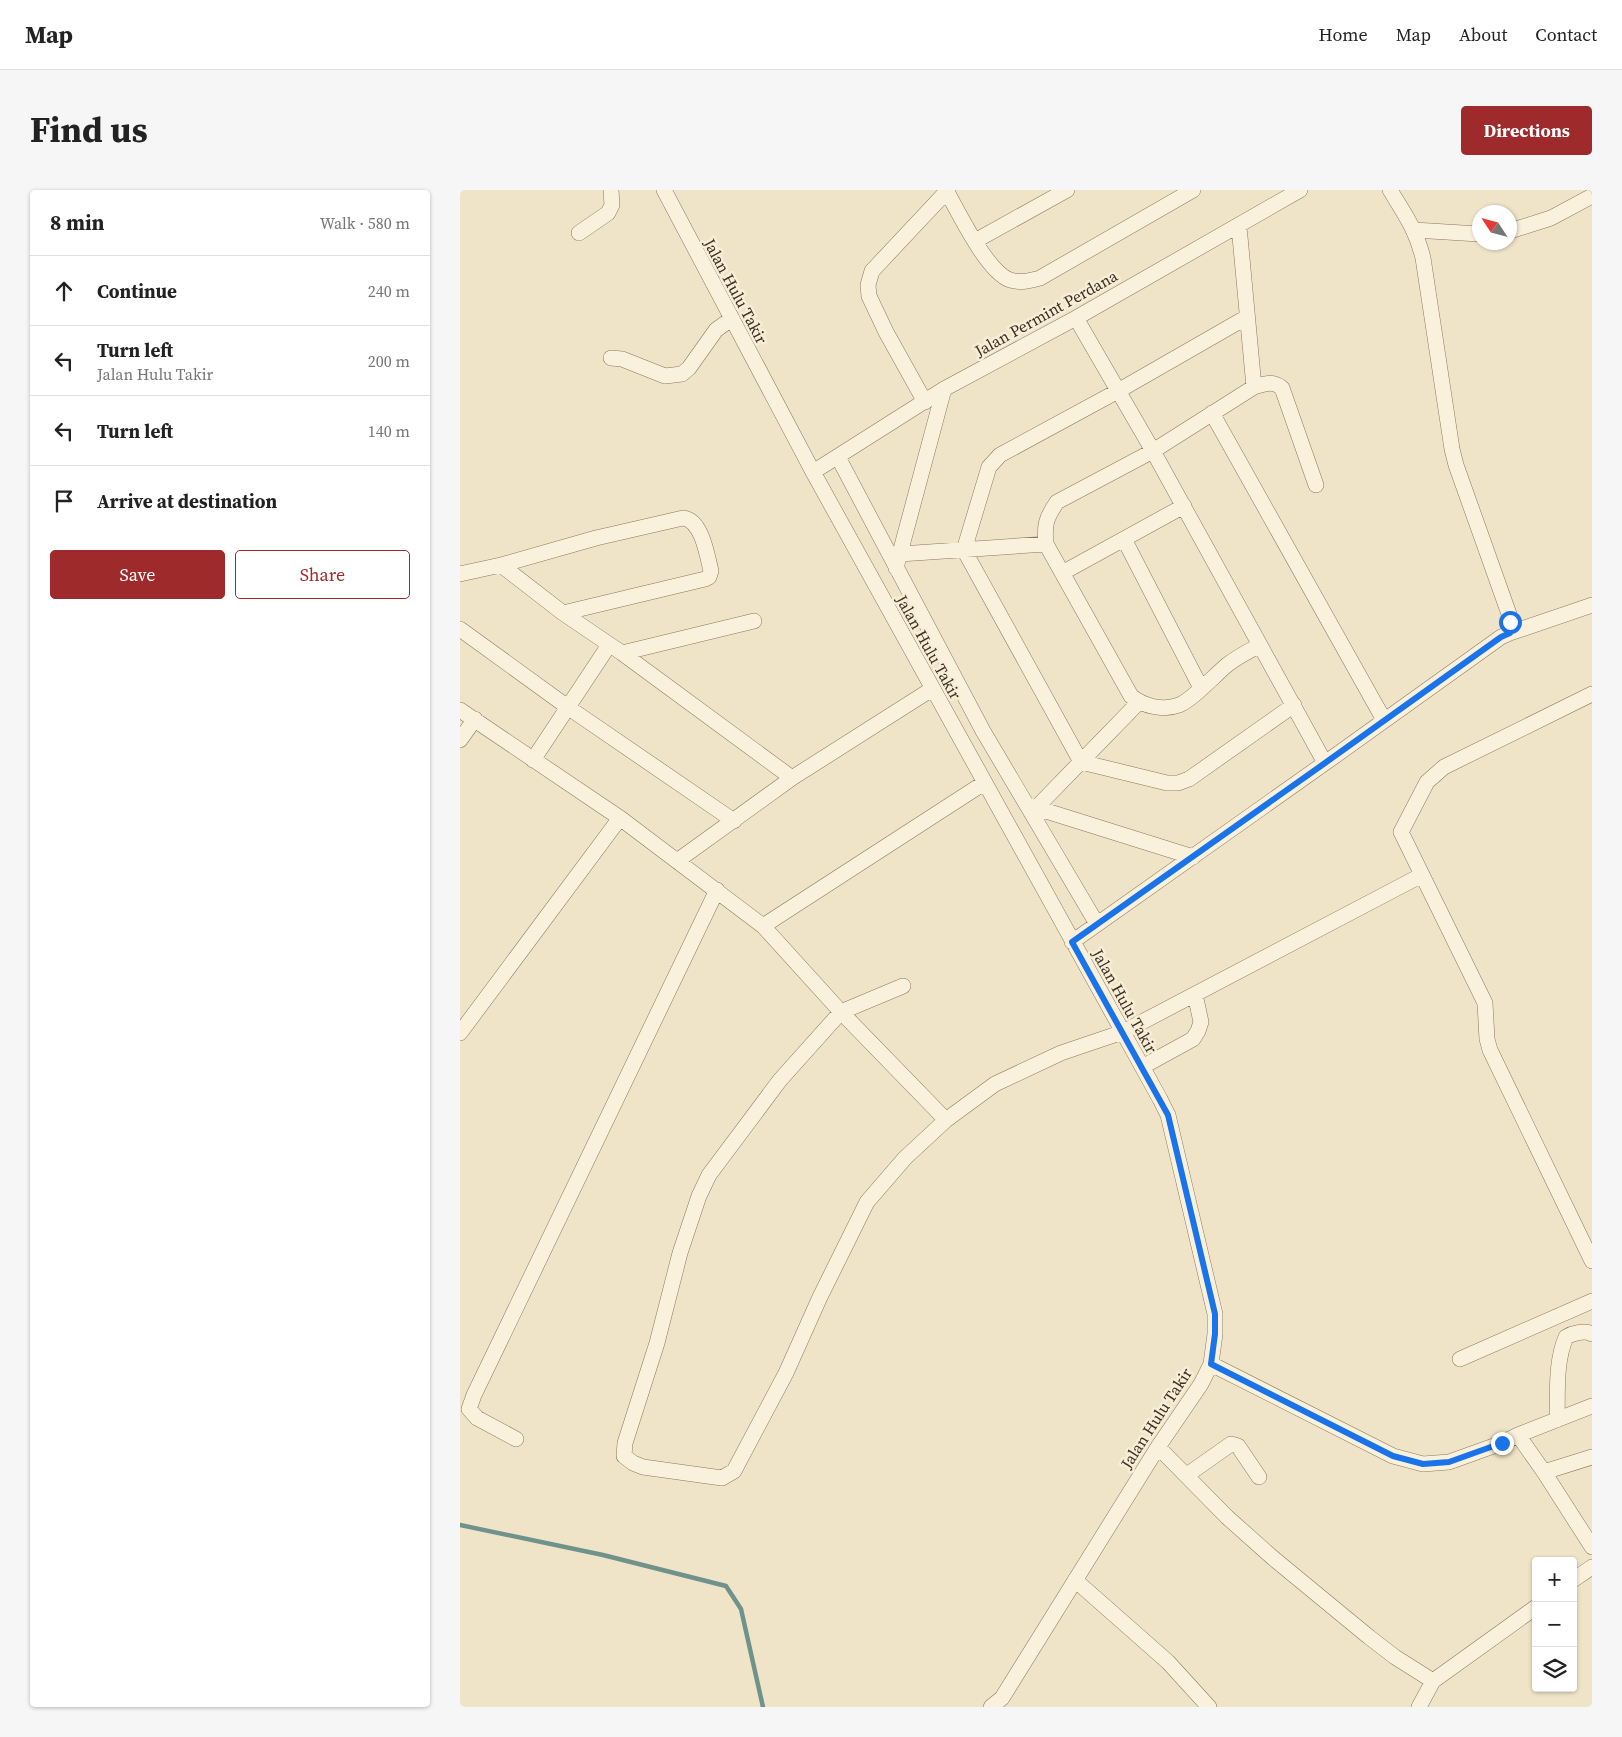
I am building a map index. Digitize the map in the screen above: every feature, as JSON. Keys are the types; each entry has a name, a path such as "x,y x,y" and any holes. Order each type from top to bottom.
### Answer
{"street":[{"path":"579,233 608,213 612,205 611,190"},
{"name":"Jalan Hulu Takir","path":"664,190 813,472 1168,1115 1215,1314 1215,1334 1211,1364 1201,1384 1158,1447 998,1704"},
{"path":"975,241 1067,190"},
{"path":"925,402 886,332 869,296 868,285 872,270 947,191 975,241 995,271 1008,279 1023,282 1040,278 1193,190"},
{"name":"Jalan Permint Perdana","path":"813,472 944,389 1076,318 1300,190"},
{"path":"1390,190 1414,230 1423,258 1454,457 1509,614 1510,633"},
{"path":"1517,229 1551,218 1592,196"},
{"path":"1239,226 1254,387"},
{"path":"1414,230 1472,234"},
{"path":"1247,317 1118,391 1000,455 989,467 964,550 1081,762 1178,784 1189,779 1294,705"},
{"path":"1076,318 1153,450 1325,763"},
{"path":"611,358 622,359 664,376 682,374 689,368 716,330 731,319"},
{"path":"1260,645 1229,663 1179,705 1150,706 1139,702 1131,696 1046,544 1045,528 1049,514 1057,502 1153,450 1254,387 1268,383 1276,383 1282,388 1316,485"},
{"path":"898,561 944,389"},
{"path":"1212,413 1384,720"},
{"path":"838,457 898,561 983,731 1031,806 1097,924"},
{"path":"1062,573 1184,506"},
{"path":"460,574 500,565 596,538 683,518 693,521 698,527 711,571 709,577 693,583 563,613"},
{"path":"1124,539 1201,688"},
{"path":"898,561 964,550 1046,544"},
{"path":"500,565 563,613 622,653 792,778"},
{"path":"1072,942 1501,637 1592,605"},
{"path":"622,653 754,621"},
{"path":"460,629 569,708 734,821"},
{"path":"533,760 569,708 609,644"},
{"path":"677,860 792,778 932,689"},
{"path":"1592,694 1444,767 1427,782 1401,832 1485,1003 1487,1038 1490,1050 1592,1261"},
{"path":"1031,806 1081,762 1139,702"},
{"path":"460,710 620,818 763,926 841,1012 946,1120"},
{"path":"460,740 475,720"},
{"path":"763,926 984,783"},
{"path":"1031,806 1193,857"},
{"path":"460,1033 620,818"},
{"path":"903,986 841,1012 780,1080 709,1175 699,1196 680,1253 657,1343 625,1443 624,1456 633,1463 643,1468 722,1478 734,1470 786,1373 866,1202 905,1158 946,1120 995,1084 1061,1052 1122,1032 1422,875"},
{"path":"516,1439 477,1418 469,1409 717,890"},
{"path":"1142,1068 1193,1039 1201,1022 1195,994"},
{"path":"1460,1359 1592,1301"},
{"path":"1557,1420 1558,1372 1562,1345 1566,1337 1571,1334 1589,1332 1592,1334"},
{"path":"1211,1364 1393,1456 1423,1464 1449,1462 1502,1443 1592,1406"},
{"path":"1518,1435 1592,1547"},
{"path":"1187,1475 1231,1444 1238,1446 1259,1477"},
{"path":"1158,1447 1227,1518 1273,1558 1395,1657 1433,1681"},
{"path":"1544,1472 1592,1457"},
{"path":"1577,1577 1592,1567"},
{"path":"1075,1580 1168,1662 1209,1707"},
{"path":"1419,1707 1433,1681 1532,1610"}],"waterway":[{"path":"460,1525 603,1555 726,1586 741,1609 763,1707"}],"route":[{"path":"1502,1443 1449,1462 1423,1464 1393,1456 1211,1364 1215,1334 1215,1314 1168,1115 1072,942 1501,637 1510,633 1510,622"}]}
